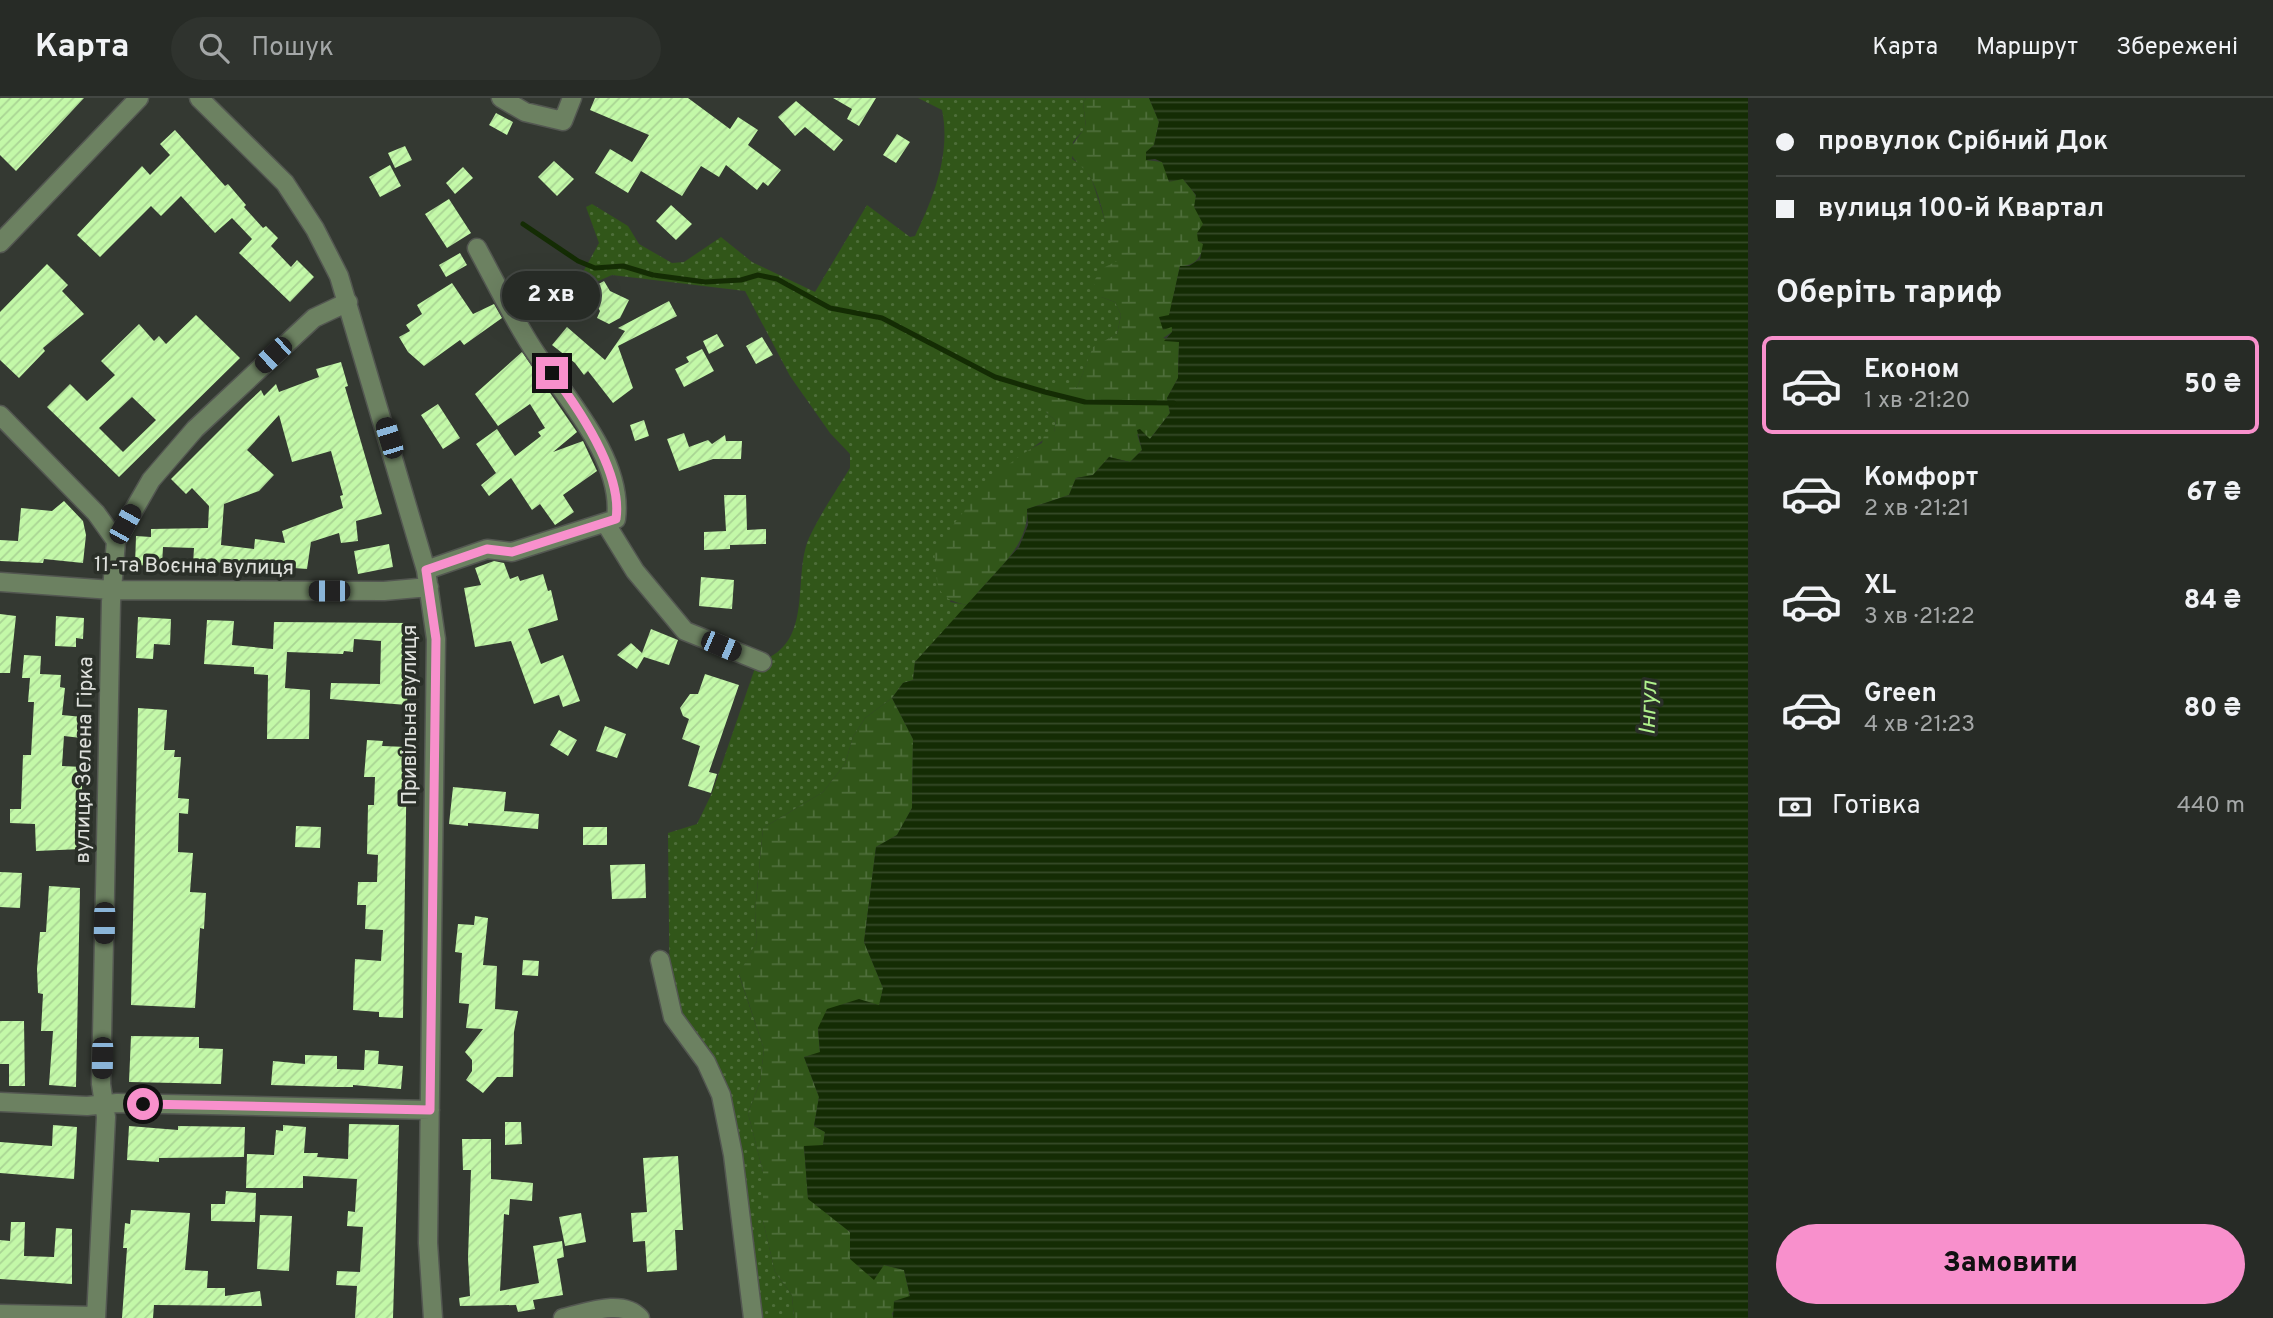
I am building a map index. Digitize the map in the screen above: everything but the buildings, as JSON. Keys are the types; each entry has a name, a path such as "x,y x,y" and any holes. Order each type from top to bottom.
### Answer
{"street":[{"path":"0,243 139,98"},
{"name":"Привільна вулиця","path":"199,98 285,183 315,229 339,276 428,579 436,639 428,1243 433,1318"},
{"path":"501,98 525,112 563,121 572,98"},
{"path":"477,248 537,354 567,392 593,437 618,503 616,519 606,524 635,571 684,631 762,662"},
{"name":"вулиця Зелена Гірка","path":"96,1317 105,1105 101,1084 112,590 116,541 151,480 195,429 314,318 348,302"},
{"path":"0,415 96,513 116,541"},
{"name":"11-та Воєнна вулиця","path":"0,582 112,590 384,592 428,579 487,549 512,552 606,524"},
{"path":"660,960 673,1017 706,1062 721,1095 733,1155 753,1318"},
{"path":"0,1102 430,1110"},
{"path":"563,1318 610,1308 629,1309 640,1316"},
{"path":"0,1314 96,1317"}],"green space":[{"path":"918,98 1086,98 1083,103 1086,127 1073,142 1072,159 1083,166 1092,180 1118,261 1101,297 1115,302 1121,315 1117,334 1093,348 1077,388 1046,412 1056,421 1054,432 1012,463 950,602 968,605 915,662 913,680 903,683 892,698 865,718 853,737 845,764 823,792 763,828 755,911 757,941 739,975 764,1049 760,1082 748,1113 763,1172 763,1221 775,1272 792,1295 794,1318 748,1318 729,1158 704,1066 670,1019 668,833 697,824 712,793 756,665 763,655 770,657 783,647 792,634 797,619 804,553 823,511 850,468 850,454 830,433 790,376 745,291 612,275 585,287 581,283 583,272 599,243 586,207 592,204 628,226 639,244 672,263 684,262 721,237 752,262 815,292 867,205 910,237 915,236 929,206 939,174 944,142 942,110"},
{"path":"1086,98 1149,98 1159,122 1154,145 1146,152 1146,160 1162,162 1176,178 1183,179 1194,192 1200,206 1204,229 1202,250 1198,259 1191,264 1180,266 1167,327 1172,326 1172,332 1163,338 1179,342 1178,378 1167,398 1170,413 1149,440 1137,434 1142,450 1130,462 1109,457 1093,475 1076,478 1069,495 1027,509 1026,524 1015,549 968,605 948,599 942,594 937,581 934,551 995,476 1042,443 1045,432 1054,432 1056,421 1046,412 1040,399 1058,383 1077,388 1093,347 1117,334 1121,315 1115,302 1101,297 1093,282 1103,268 1117,261 1092,180 1069,150 1086,126 1083,103"},
{"path":"892,698 913,739 912,808 897,835 876,847 864,942 883,988 880,1005 818,1028 820,1053 804,1057 819,1097 814,1126 825,1132 823,1146 804,1146 808,1198 850,1232 884,1265 904,1270 910,1297 892,1313 893,1318 794,1318 792,1295 775,1272 763,1221 763,1172 748,1113 760,1082 764,1049 739,974 757,941 755,911 763,828 823,792 845,764 853,737 865,718"}],"water":[{"name":"Інгул","path":"1149,98 1748,98 1748,1318 893,1318 894,1301 910,1296 904,1270 884,1265 874,1280 850,1259 850,1232 808,1199 804,1146 823,1145 825,1132 814,1126 819,1097 804,1057 820,1052 818,1028 827,1009 859,999 879,1005 883,988 864,942 876,847 897,835 912,808 913,739 892,698 903,683 913,680 915,662 1019,547 1028,525 1027,509 1069,495 1076,478 1093,475 1109,457 1130,462 1142,450 1137,430 1140,429 1150,439 1170,413 1167,398 1178,378 1179,342 1164,341 1172,332 1172,327 1163,330 1159,317 1169,315 1180,266 1189,266 1200,259 1203,244 1198,241 1197,233 1203,224 1194,207 1196,195 1183,179 1169,182 1162,162 1155,159 1146,160 1146,152 1154,145 1159,122"}],"waterway":[{"path":"523,224 578,261 595,268 623,266 653,275 705,282 741,280 758,275 777,279 830,308 882,318 995,377 1045,392 1085,402 1174,403"}],"route":[{"path":"143,1104 430,1110 436,639 426,570 487,549 512,552 616,519 618,503 609,473 593,437 567,392 552,373"}]}
